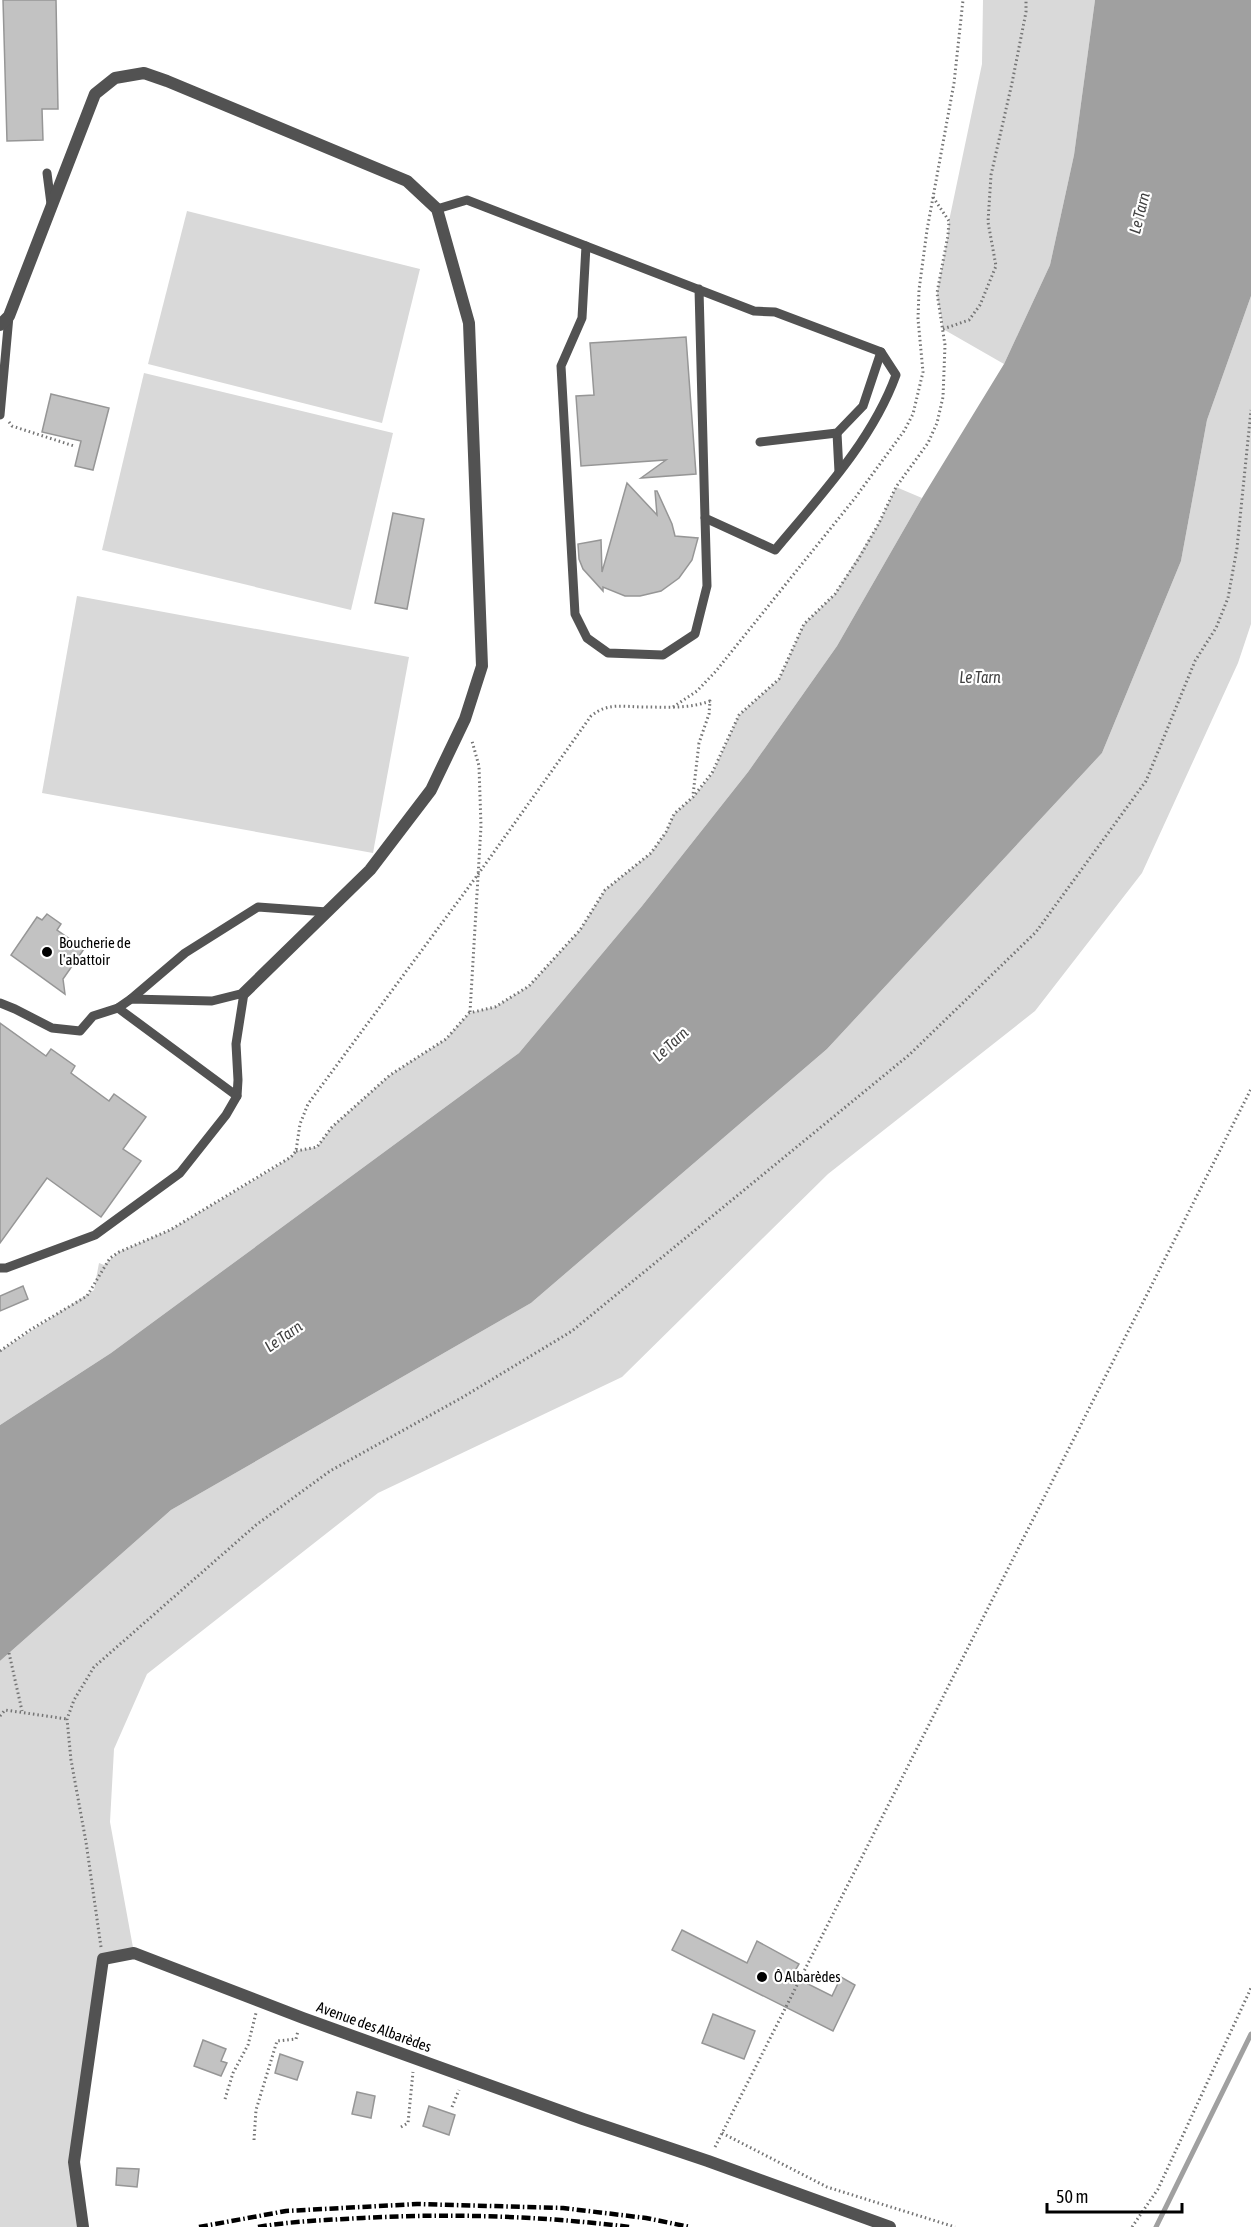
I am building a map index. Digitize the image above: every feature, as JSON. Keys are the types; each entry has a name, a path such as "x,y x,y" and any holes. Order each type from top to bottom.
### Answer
{"street":[{"path":"5,321 95,94 115,78 144,73 407,181 437,208 469,323 482,666 465,719 431,790 370,870 244,993"},
{"name":"Avenue des Albarèdes","path":"103,1959 134,1953 416,2059 890,2227"},
{"path":"83,2227 74,2162 103,1959"}],"lane":[{"path":"47,173 51,204"},
{"path":"437,208 467,200 754,311 775,312 881,352 896,375 886,401 839,474 775,550 705,518"},
{"path":"586,246 582,318 561,366 575,614 587,638 608,653 663,655 695,634 706,586 699,289"},
{"path":"0,413 5,321"},
{"path":"760,442 837,433 863,406 881,352"},
{"path":"837,433 839,474"},
{"path":"0,1003 52,1028 80,1031 93,1016 118,1008 185,953 258,907 327,912"},
{"path":"0,1268 6,1268 95,1235 105,1228 180,1173 226,1116 237,1096 236,1044 244,993 212,1001 130,999"},
{"path":"118,1008 237,1096"}],"path":[{"path":"296,1151 317,1147 332,1127 390,1075 446,1039 470,1013 495,1007 529,986 580,930 605,890 651,853 666,832 674,814 693,797 712,774 739,715 779,679 804,624 835,594 879,524 896,487 928,443 937,423 944,397 943,329 938,293 949,221 933,197 951,101 963,0"},
{"path":"943,329 969,320 980,305 996,266 988,222 991,175 1012,83 1026,12 1026,0"},
{"path":"103,1959 71,1760 67,1719 74,1700 94,1666 256,1524 330,1471 463,1397 572,1331 901,1062 1036,932 1146,781 1195,661 1216,628 1228,598 1237,548 1251,410"},
{"path":"0,413 12,426 74,446"},
{"path":"0,1351 87,1296 110,1258 170,1230 291,1157 296,1151 300,1125 308,1104 479,873 591,716 599,710 621,705 696,706 710,701 709,714 699,743 693,797"},
{"path":"465,719 479,766 479,873 470,1013"},
{"path":"708,2161 1251,1089"},
{"path":"9,1653 22,1711"},
{"path":"0,1716 5,1710 67,1719"},
{"path":"1132,2227 1158,2189 1251,1988"},
{"path":"225,2099 233,2073 248,2045 259,2001"},
{"path":"254,2140 256,2110 277,2041 296,2039 303,2018"},
{"path":"401,2127 408,2122 416,2059"},
{"path":"722,2133 827,2187 955,2227"}],"shaded area":[{"path":"983,0 1095,0 1074,155 1050,265 1004,364 943,329 937,293 949,221 982,64"},
{"path":"187,211 420,269 382,423 148,364"},
{"path":"1251,296 1251,624 1238,663 1142,873 1035,1011 828,1174 622,1377 378,1493 147,1674 114,1749 110,1822 134,1953 103,1959 74,2162 83,2227 0,2227 0,1661 171,1510 531,1303 827,1049 1102,753 1181,561 1207,420"},
{"path":"144,373 393,433 351,610 102,550"},
{"path":"896,487 922,498 837,646 748,772 642,906 519,1053 111,1353 0,1425 0,1351 94,1290 99,1263 104,1265 119,1252 170,1230 271,1170 296,1151 317,1147 332,1127 390,1075 446,1039 469,1013 495,1007 529,986 580,930 605,890 651,853 666,832 674,814 693,797 712,774 739,715 779,679 804,624 835,594 879,523"},
{"path":"77,596 409,657 373,853 42,793"}],"water":[{"name":"Le Tarn","path":"1095,0 1251,0 1251,296 1207,420 1181,561 1102,753 827,1049 531,1303 171,1510 0,1661 0,1425 111,1353 519,1053 642,906 748,772 837,646 922,498 1004,364 1050,265 1074,155"}],"building":[{"path":"3,0 56,0 58,109 42,109 43,140 7,141"},
{"path":"686,337 696,474 641,478 666,460 581,466 576,396 594,395 590,343"},
{"path":"51,394 109,408 93,470 75,466 81,441 42,432"},
{"path":"627,483 657,515 655,491 657,491 675,536 698,538 692,560 679,578 661,591 640,596 625,596 603,587 603,591 583,569 579,559 578,544 601,540 602,572"},
{"path":"393,513 424,519 407,609 375,603"},
{"name":"Boucherie de l'abattoir","path":"47,914 61,924 57,930 84,949 63,979 65,994 11,955 37,917 42,920"},
{"path":"0,1023 46,1056 51,1049 75,1066 71,1073 109,1101 114,1094 146,1117 123,1149 141,1161 101,1217 47,1178 0,1243"},
{"path":"23,1286 28,1299 0,1311 0,1296"},
{"path":"682,1930 747,1963 757,1941 799,1964 792,1976 832,1996 841,1977 855,1985 833,2031 672,1950"},
{"path":"713,2014 755,2031 744,2059 702,2043"},
{"path":"203,2040 226,2049 221,2061 227,2063 221,2076 194,2066"},
{"path":"280,2054 303,2062 297,2080 275,2073"},
{"path":"357,2092 375,2096 371,2118 352,2114"},
{"path":"429,2106 455,2115 449,2135 423,2126"},
{"path":"117,2168 139,2169 137,2187 116,2185"}],"waterway":[{"path":"1156,2227 1251,2034"}],"railway":[{"path":"199,2227 286,2211 417,2204 563,2208 646,2218 690,2227"},
{"path":"258,2227 284,2223 396,2216 530,2218 630,2227"}],"place":[{"name":"Boucherie de l'abattoir","path":"47,952"},
{"name":"Ô Albarèdes","path":"762,1977"}]}
